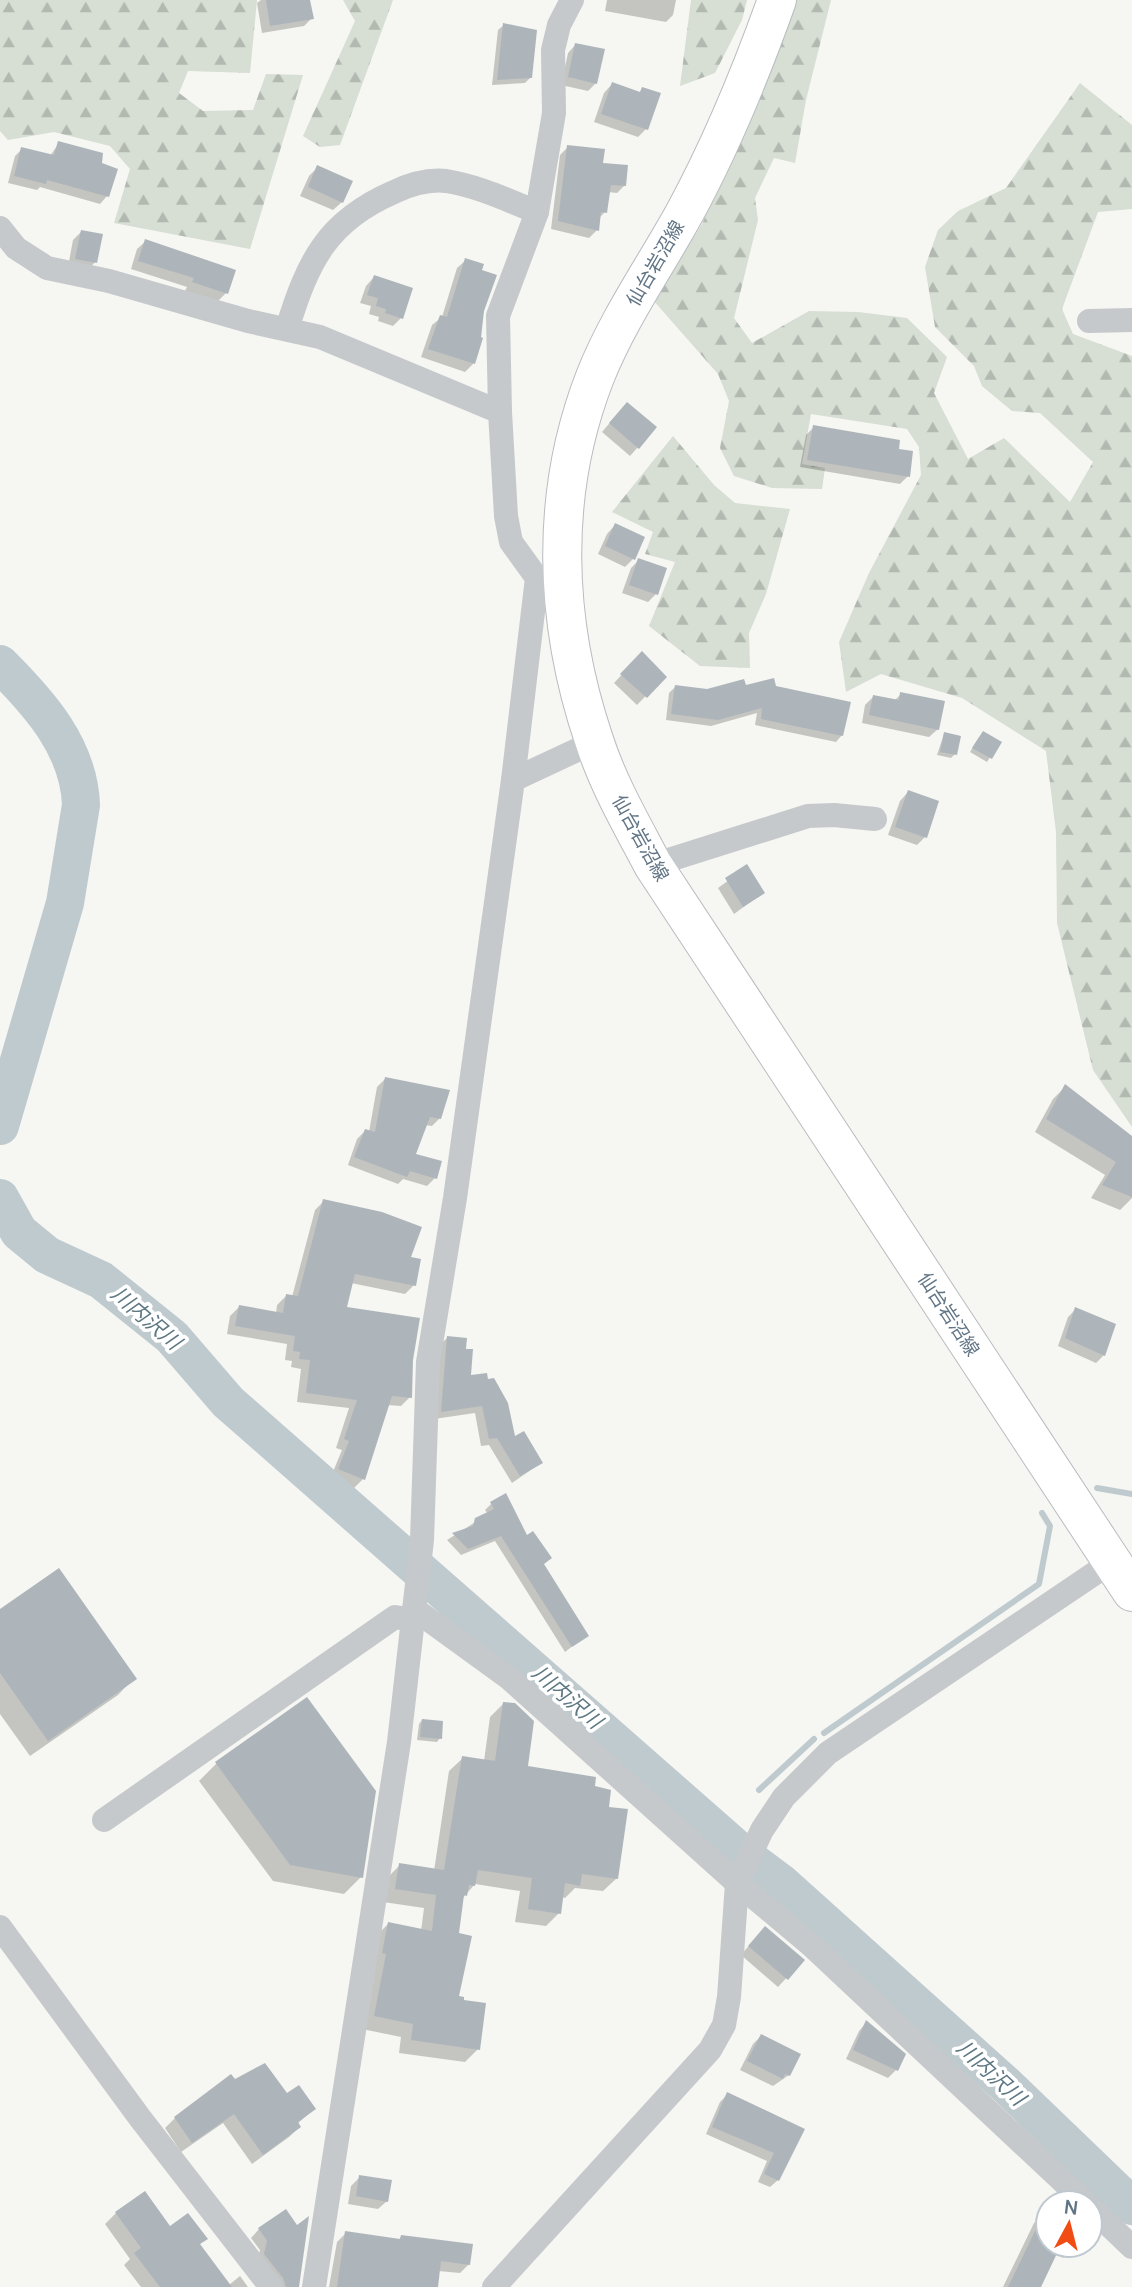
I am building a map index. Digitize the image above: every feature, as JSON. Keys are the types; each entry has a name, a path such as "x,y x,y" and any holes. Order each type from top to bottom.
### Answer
{"main road":[{"name":"仙台岩沼線","path":"778,0 723,136 685,212 623,319 595,379 577,430 566,490 561,594 570,656 594,742 623,808 653,865 1122,1576"}],"street":[{"path":"314,2287 399,1742 422,1540 428,1362 455,1198 513,780 537,578 511,542 506,516 498,316 537,212 554,113 553,50 559,25 572,0"},
{"path":"287,329 302,284 321,249 345,219 380,198 416,182 444,181 482,189 537,212"},
{"path":"0,228 16,248 47,268 109,281 248,321 287,329 359,352 500,412"},
{"path":"1089,321 1132,320"},
{"path":"513,780 594,742"},
{"path":"653,865 808,816 834,815 875,819"},
{"path":"495,2287 710,2050 724,2025 729,1997 738,1879 757,1839 784,1797 828,1753 1122,1576"},
{"path":"104,1820 395,1617 414,1608"},
{"path":"414,1608 509,1678 738,1879 1071,2189"},
{"path":"0,1927 140,2118 271,2287"},
{"path":"1104,2220 1132,2247"}],"green space":[{"path":"0,0 257,0 250,73 188,71 179,93 203,111 253,110 266,74 303,75 250,249 114,223 130,169 110,146 54,132 8,140 0,131"},
{"path":"343,0 393,0 340,145 320,147 303,136 355,21"},
{"path":"691,0 747,0 742,20 715,73 680,86"},
{"path":"792,0 831,0 806,100 795,163 774,158 755,198 758,220 734,318 752,343 809,311 858,312 907,318 947,357 934,393 968,459 1004,438 1070,502 1093,462 1040,413 1012,411 982,386 974,366 935,327 925,267 938,230 958,211 1006,188 1080,83 1132,125 1132,209 1098,212 1062,309 1073,334 1132,356 1132,1127 1093,1070 1057,923 1056,832 1046,751 962,698 881,674 846,692 839,642 869,573 921,475 919,447 907,429 811,414 802,464 825,468 822,489 772,488 734,476 720,448 729,401 718,374 653,300 702,224 756,100"},
{"path":"673,436 714,485 735,503 790,509 766,594 749,633 750,668 700,666 649,626 675,562 645,554 653,532 612,512"}],"building":[{"path":"266,0 310,0 314,19 270,26"},
{"path":"503,23 537,30 532,78 497,80"},
{"path":"575,43 605,49 597,84 568,77"},
{"path":"612,82 640,92 642,87 661,93 648,130 601,114"},
{"path":"58,141 103,153 102,163 118,169 109,197 47,180 46,184 14,176 21,147 54,155"},
{"path":"567,145 605,149 603,163 628,165 626,186 611,185 607,213 601,212 599,231 558,221"},
{"path":"317,165 353,181 343,203 308,187"},
{"path":"81,230 103,234 97,263 75,259"},
{"path":"145,239 236,270 228,294 192,282 194,278 138,261"},
{"path":"465,258 484,264 482,270 497,275 484,311 483,338 475,364 428,349 440,315 447,317"},
{"path":"374,275 413,288 403,319 385,313 386,309 376,306 378,298 367,295"},
{"path":"627,402 657,427 639,449 609,423"},
{"path":"813,425 900,440 899,449 913,451 910,477 807,460"},
{"path":"615,523 645,537 635,560 605,546"},
{"path":"638,558 667,568 658,595 629,585"},
{"path":"642,651 667,677 647,698 620,674"},
{"path":"774,678 776,686 851,702 843,736 761,719 762,708 718,720 671,714 675,685 707,689 744,679 746,685"},
{"path":"900,692 945,701 939,730 869,715 873,695 899,700"},
{"path":"983,731 1002,742 992,759 972,748"},
{"path":"944,732 961,736 957,755 940,752"},
{"path":"908,790 939,801 927,838 895,827"},
{"path":"747,864 765,893 743,907 725,878"},
{"path":"385,1077 450,1090 441,1119 430,1117 416,1154 442,1161 437,1179 410,1171 407,1177 354,1157 365,1129 375,1132"},
{"path":"1065,1084 1132,1136 1132,1197 1102,1185 1116,1162 1046,1119"},
{"path":"323,1199 382,1212 422,1227 411,1257 421,1259 416,1286 355,1274 347,1307 420,1318 413,1360 412,1398 392,1396 365,1480 338,1469 349,1441 344,1439 357,1400 306,1393 310,1360 299,1359 300,1352 293,1351 295,1336 235,1326 239,1305 283,1313 286,1294 298,1296"},
{"path":"1075,1307 1116,1324 1105,1356 1065,1338"},
{"path":"447,1336 467,1338 466,1349 473,1349 471,1375 487,1373 488,1379 494,1378 508,1403 515,1436 524,1431 543,1463 520,1476 497,1438 489,1439 482,1406 441,1412"},
{"path":"506,1493 527,1535 533,1531 552,1558 544,1564 589,1636 572,1647 501,1536 468,1549 452,1533 473,1526 475,1518 494,1509 490,1502"},
{"path":"59,1568 137,1679 48,1741 0,1673 0,1609"},
{"path":"307,1697 376,1791 363,1878 290,1865 215,1762"},
{"path":"503,1702 515,1703 534,1721 528,1766 596,1777 595,1786 611,1790 609,1807 628,1809 618,1879 582,1874 580,1886 565,1883 561,1914 528,1909 532,1878 478,1870 475,1886 469,1885 467,1896 464,1895 459,1933 472,1936 459,1996 464,1997 464,2000 486,2003 480,2050 411,2040 413,2024 374,2016 386,1954 382,1953 388,1922 432,1931 436,1895 395,1889 399,1863 444,1870 462,1756 495,1761"},
{"path":"422,1719 443,1721 442,1739 420,1737"},
{"path":"765,1926 805,1960 788,1980 748,1946"},
{"path":"866,2020 906,2054 898,2071 853,2050"},
{"path":"761,2034 801,2054 790,2076 785,2074 783,2079 747,2061"},
{"path":"265,2063 287,2093 299,2085 316,2109 298,2122 301,2127 263,2155 234,2114 192,2143 174,2117 231,2074 235,2079"},
{"path":"727,2092 805,2129 779,2181 764,2174 774,2153 712,2127"},
{"path":"359,2175 392,2180 388,2202 356,2196"},
{"path":"145,2191 170,2226 188,2213 208,2239 200,2244 232,2287 160,2287 134,2253 141,2248 115,2212"},
{"path":"286,2209 297,2225 309,2216 299,2287 286,2287 283,2278 264,2254 267,2241 258,2228"},
{"path":"345,2231 400,2239 401,2235 473,2244 470,2265 441,2261 438,2287 337,2287"},
{"path":"1034,2233 1034,2259 1054,2259 1041,2287 1008,2287"}],"waterway":[{"name":"川内沢川","path":"0,664 42,710 65,745 79,784 81,805 65,903 0,1126"},
{"name":"川内沢川","path":"0,1198 19,1232 47,1255 101,1280 172,1337 228,1402 745,1856 781,1883 1006,2085 1132,2206"},
{"path":"1097,1488 1132,1494"},
{"path":"824,1733 1039,1584 1050,1526 1042,1513"},
{"path":"759,1790 814,1739"},
{"path":"732,1844 737,1831"}]}
